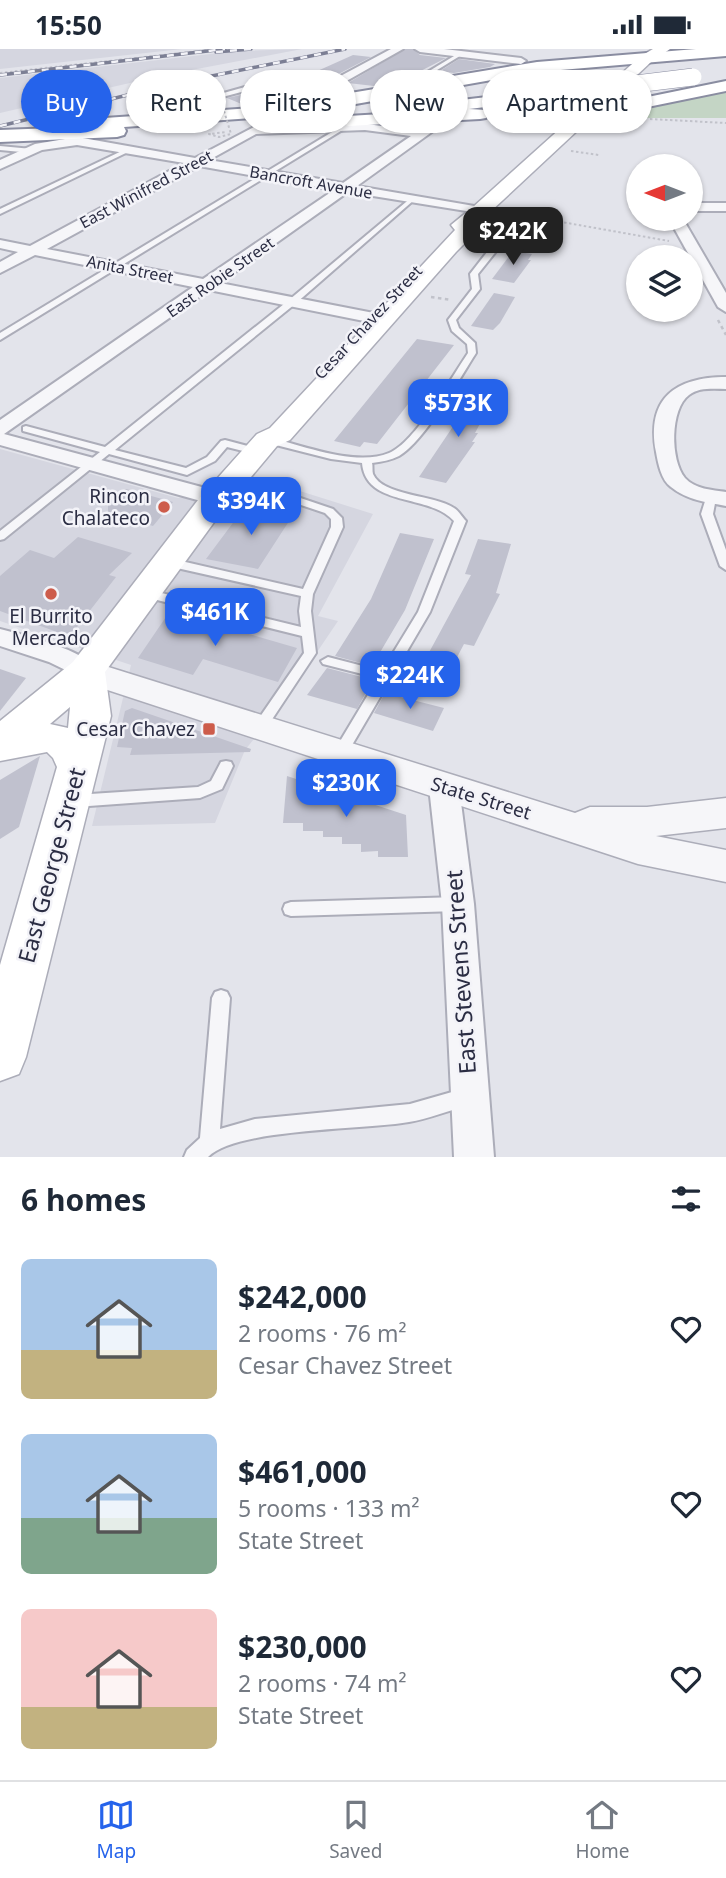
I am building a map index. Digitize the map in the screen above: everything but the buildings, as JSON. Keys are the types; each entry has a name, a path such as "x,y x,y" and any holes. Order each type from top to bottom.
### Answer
{"highway":[{"path":"688,49 721,52"},
{"path":"112,122 266,112 537,67 721,52"},
{"path":"691,73 726,65"},
{"path":"652,78 726,72"},
{"path":"652,102 726,86"},
{"path":"112,123 351,109 482,96"},
{"path":"226,125 391,113 482,100"},
{"path":"226,126 482,113"},
{"path":"0,129 58,133"},
{"path":"9,136 126,131"}],"main road":[{"name":"Cesar Chavez Street","path":"634,70 663,49"},
{"name":"Cesar Chavez Street","path":"0,745 86,671 222,491 263,446 280,434 378,319 569,133"},
{"name":"East George Street","path":"0,1057 91,716 86,671"},
{"path":"0,745 38,739 59,739 72,748 73,784"}],"street":[{"path":"356,72 398,49"},
{"path":"420,49 517,64 533,53"},
{"name":"East Winifred Street","path":"356,127 422,134"},
{"name":"East Winifred Street","path":"0,268 250,133"},
{"path":"0,165 32,151 55,134"},
{"name":"Bancroft Avenue","path":"55,134 77,141 491,211"},
{"name":"East Robie Street","path":"0,429 422,134"},
{"path":"704,207 726,207"},
{"path":"683,231 726,306"},
{"name":"Anita Street","path":"0,244 378,319"},
{"path":"719,499 697,494 677,481 673,474 664,419 683,390 705,384 726,383"},
{"path":"0,439 100,458 222,491"},
{"name":"State Street","path":"0,637 58,656 86,671 444,787 561,821 638,848 726,866"},
{"name":"East Stevens Street","path":"444,787 458,904 474,1157"},
{"path":"561,821 638,822 726,813"}],"lane":[{"path":"434,70 461,54"},
{"path":"0,337 334,133"},
{"path":"0,148 32,151"},
{"path":"0,212 128,150"},
{"path":"2,534 292,302 412,199"},
{"path":"180,479 211,459 225,443 367,460 395,455 405,449 472,353 471,343 455,329 452,320 476,289 474,274 494,249"},
{"path":"26,429 100,458"},
{"path":"340,753 424,612 460,521 456,513 444,505 379,488 370,478 367,460"},
{"path":"222,491 261,488 329,511 336,519 334,538 307,594 305,611 310,653 260,727"},
{"path":"719,499 707,513 726,566"},
{"path":"167,562 307,594"},
{"path":"144,593 307,633"},
{"path":"328,661 386,676"},
{"path":"73,784 200,792 216,785 226,766"},
{"path":"291,909 458,904"},
{"path":"209,1142 221,997"},
{"path":"194,1157 209,1142 263,1127 426,1110 468,1095"}],"path":[{"path":"0,73 218,49"},
{"path":"218,133 209,134 224,137 231,134 226,118"},
{"path":"652,120 726,123"},
{"path":"566,150 599,155"},
{"path":"491,211 672,242 689,242"},
{"path":"425,296 449,300"}],"shaded area":[{"path":"0,49 182,49 0,69"},
{"path":"302,49 192,70 126,70 126,84 112,87 112,70 70,70 237,51"},
{"path":"21,76 21,108 0,113 0,78"},
{"path":"0,449 178,498 268,481 373,514 318,616 338,621 280,707 245,750 215,823 92,826 131,665 0,621"}],"green space":[{"path":"726,90 726,118 652,118 652,105"}],"railway":[{"path":"0,75 225,49"},
{"path":"216,52 251,49"},
{"path":"0,126 177,83 345,49"}],"place":[{"name":"Rincon Chalateco","path":"164,507"},
{"name":"El Burrito Mercado","path":"51,594"},
{"name":"Cesar Chavez","path":"209,729"}]}
